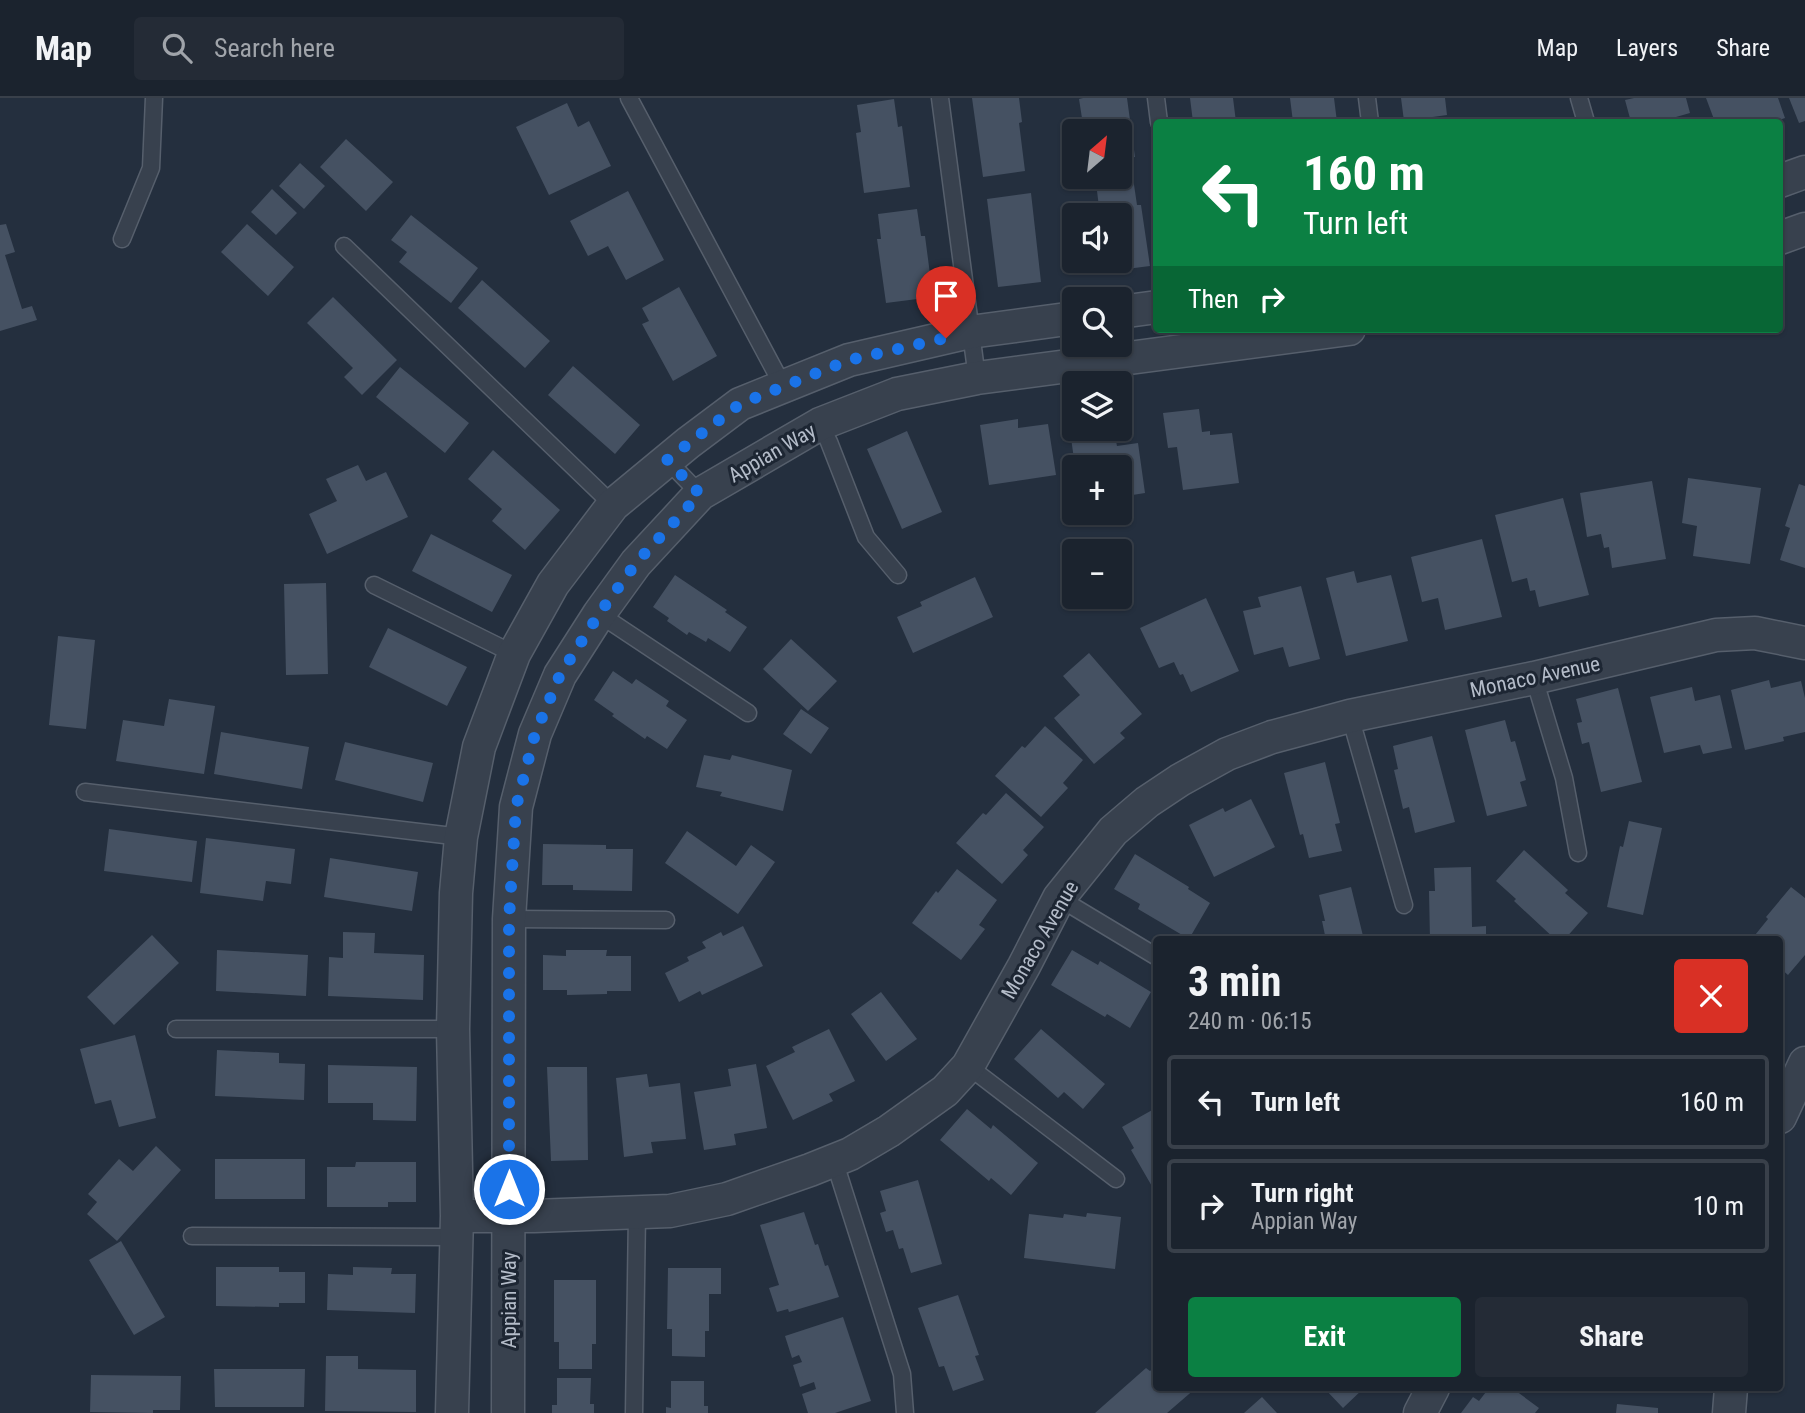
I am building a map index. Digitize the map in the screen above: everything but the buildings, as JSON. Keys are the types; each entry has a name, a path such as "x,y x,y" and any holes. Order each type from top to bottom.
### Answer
{"street":[{"path":"1783,180 1805,172"},
{"path":"1783,237 1805,229"},
{"path":"1132,310 1153,308"},
{"path":"452,1413 456,1227 453,1029 456,893 461,837 479,747 514,654 553,584 613,505 740,404 849,360 970,332 1062,320"},
{"name":"Appian Way","path":"508,1413 509,919 516,807 535,734 560,675 636,563 700,494 820,424 898,394 976,378 1319,333"},
{"name":"Monaco Avenue","path":"456,1227 509,1216 670,1211 727,1199 850,1154 898,1125 945,1091 968,1066 1059,898 1113,831 1147,802 1227,754 1272,737 1350,716 1534,678 1716,635 1755,633 1805,643"},
{"path":"1783,1110 1805,1063"},
{"path":"1420,1413 1431,1391"},
{"path":"1729,1413 1731,1391"}],"lane":[{"path":"122,239 151,168 154,98"},
{"path":"629,98 783,386"},
{"path":"940,98 976,378"},
{"path":"1156,98 1159,119"},
{"path":"1367,98 1370,119"},
{"path":"1579,98 1585,119"},
{"path":"344,246 613,505"},
{"path":"820,424 866,537 898,575"},
{"path":"667,460 700,494"},
{"path":"374,584 514,654"},
{"path":"599,614 748,713"},
{"path":"1534,678 1564,778 1578,853"},
{"path":"1350,716 1404,905"},
{"path":"85,792 461,837"},
{"path":"1059,898 1153,955"},
{"path":"509,919 666,920"},
{"path":"176,1029 453,1029"},
{"path":"968,1066 1115,1179"},
{"path":"834,1160 902,1374 905,1413"},
{"path":"634,1413 637,1214"},
{"path":"192,1236 456,1227"}],"route":[{"path":"509,1189 509,919 516,807 535,734 560,675 636,563 700,494 667,460 740,404 849,360 946,338"}]}
